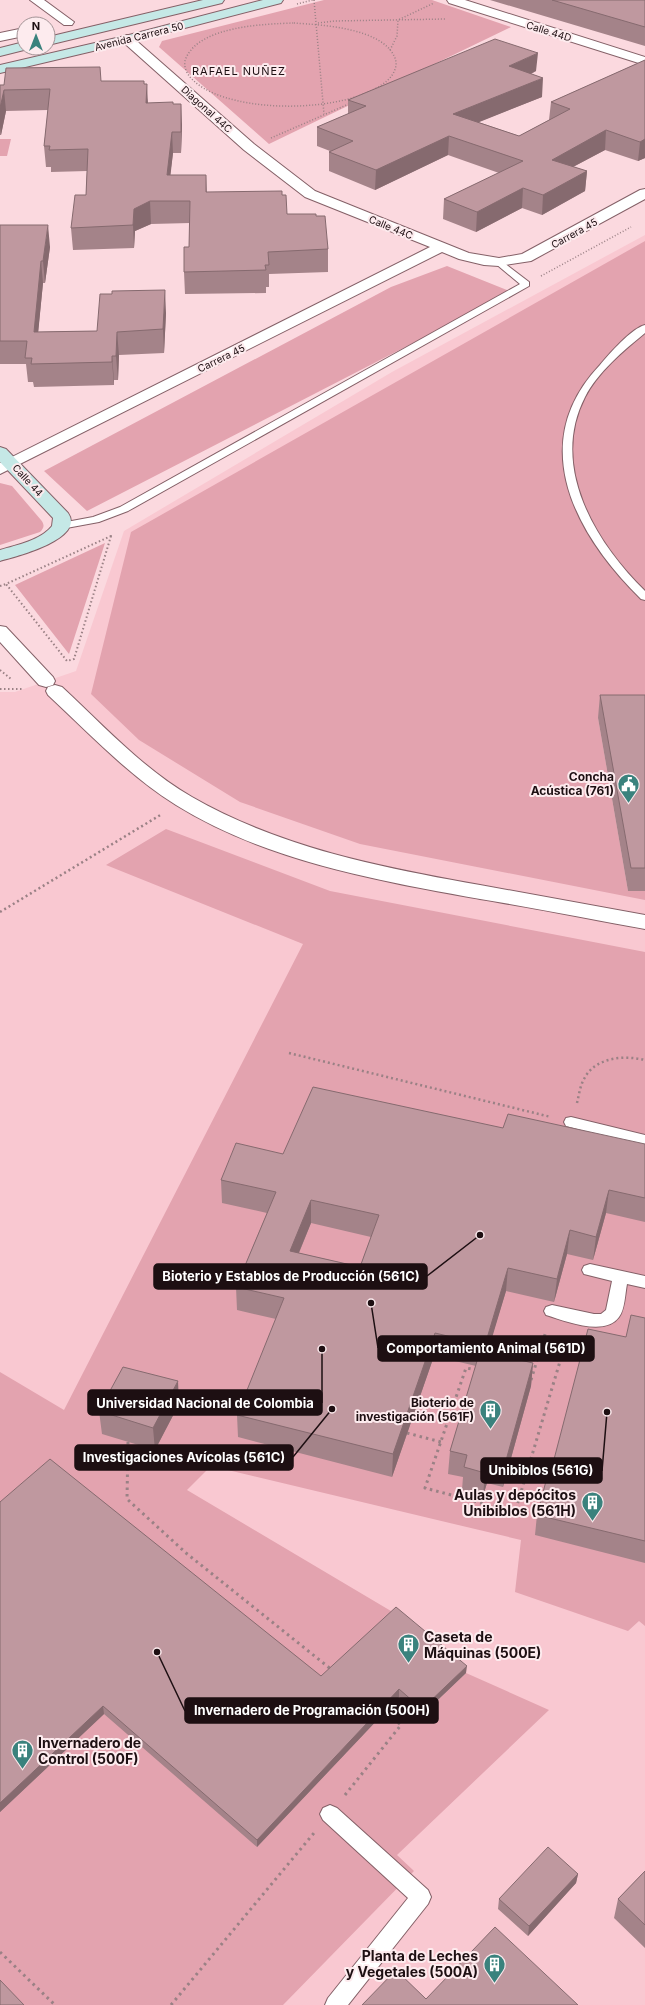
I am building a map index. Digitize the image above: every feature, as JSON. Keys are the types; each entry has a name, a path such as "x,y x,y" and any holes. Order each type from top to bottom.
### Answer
{"main road":[{"name":"Avenida Carrera 50","path":"56,39 214,0"},
{"name":"Avenida Carrera 50","path":"0,69 128,39 278,0"},
{"path":"0,52 16,48"},
{"name":"Calle 44","path":"4,461 62,517 61,526"},
{"path":"0,556 46,538 56,533 61,526"}],"street":[{"path":"36,0 68,22 56,25"},
{"name":"Calle 44D","path":"453,0 645,61"},
{"path":"0,37 16,34"},
{"name":"Diagonal 44C","path":"128,39 249,147 287,178"},
{"name":"Calle 44C","path":"287,178 310,194 442,247 473,259 499,262"},
{"name":"Carrera 45","path":"499,262 526,258 537,253 645,193"},
{"name":"Carrera 45","path":"4,461 442,247"},
{"path":"0,631 51,686 141,770 184,801 265,840 321,858 424,882 645,922"}],"lane":[{"path":"61,526 95,520 124,509 526,284 499,262"},
{"path":"645,328 588,384 579,397 572,413 567,461 573,492 584,521 608,556 635,588 645,597"},
{"path":"571,1122 645,1141"},
{"path":"590,1270 645,1282"},
{"path":"552,1311 596,1321 604,1321 611,1318 621,1277"},
{"path":"330,1814 421,1897 335,2005"}],"path":[{"path":"314,0 324,114"},
{"path":"315,24 334,21 398,20 436,2"},
{"path":"390,50 395,45 398,20"},
{"path":"266,24 315,24 334,26 368,36 390,50 396,59 396,68 391,78 386,82 365,94 322,104 278,106 230,98 204,89 193,81 187,73 185,65 187,56 194,48 218,35 234,30 266,24"},
{"path":"360,99 374,92"},
{"path":"249,147 353,102"},
{"path":"526,284 631,226"},
{"path":"0,586 111,536 72,661 64,660 6,584"},
{"path":"0,688 23,690"},
{"path":"0,912 184,801"},
{"path":"289,1053 571,1122 585,1078 595,1066 611,1059 627,1057 645,1060"},
{"path":"524,1380 531,1382 552,1311"},
{"path":"481,1371 466,1368 425,1488 515,1512 574,1317"},
{"path":"408,1433 441,1442"},
{"path":"128,1442 127,1499 186,1553 333,1671"},
{"path":"529,1466 560,1473"},
{"path":"172,2005 330,1814 401,1725 376,1706"},
{"path":"0,1952 55,2005"}],"shaded area":[{"path":"324,0 432,0 511,27 269,144 159,47 162,41"},
{"path":"0,139 11,139 7,156 0,156"},
{"path":"645,235 645,2005 0,2005 0,692 15,692 76,671 124,531 392,372"},
{"path":"645,241 645,717 598,718 628,891 645,891 645,900 360,844 240,802 139,740 91,694 131,532"},
{"path":"447,266 512,292 87,511 44,471 391,287"},
{"path":"0,483 12,486 41,520 44,526 40,532 0,545"},
{"path":"105,543 69,654 15,585"},
{"path":"166,829 330,891 645,952 645,1626 639,1621 628,1631 515,1592 521,1540 211,1466 187,1490 396,1614 421,1716 466,1673 549,1710 397,1855 414,1871 283,2005 0,2005 0,1372 64,1410 303,944 106,865"}],"building":[{"path":"552,0 645,0 645,27"},
{"path":"495,39 538,53 509,66 543,78 453,114 519,136 570,109 551,102 645,60 645,139 640,142 606,130 552,160 587,171 543,195 523,188 477,212 444,199 523,161 449,136 376,170 329,152 353,141 317,127 366,106 348,100"},
{"path":"100,67 101,81 144,81 144,84 147,84 146,103 173,102 173,104 181,104 181,132 172,132 167,175 206,175 206,192 282,191 282,195 286,195 287,214 316,214 316,216 325,216 328,249 268,252 269,265 265,265 266,270 184,272 184,247 189,247 190,201 150,201 134,209 133,225 71,228 75,195 86,195 88,149 49,150 50,146 44,146 50,89 4,90 0,108 0,85 4,85 6,68"},
{"path":"0,225 48,225 43,261 41,261 34,332 97,331 100,294 112,294 112,291 165,290 163,329 117,332 116,356 112,356 112,362 31,364 32,358 25,358 27,341 0,341"},
{"name":"Concha Acústica (761)","path":"600,695 645,695 645,868 631,868"},
{"path":"313,1087 503,1128 508,1114 645,1144 645,1198 609,1190 596,1237 570,1230 557,1279 508,1268 485,1345 435,1333 393,1454 237,1415 284,1298 236,1287 276,1192 221,1180 236,1143 283,1154","holes":["311,1200 379,1215 360,1267 290,1251"]},
{"path":"631,1315 645,1318 645,1541 537,1515 550,1466 552,1467 588,1329 626,1337"},
{"name":"Bioterio de investigación (561F)","path":"480,1351 533,1363 505,1464 489,1460 485,1473 464,1467 467,1455 450,1451"},
{"path":"123,1367 178,1381 153,1428 99,1411"},
{"path":"50,1459 321,1676 396,1607 467,1666 422,1709 399,1689 257,1840 103,1706 0,1803 0,1502"},
{"path":"548,1847 578,1874 529,1926 499,1899"},
{"path":"645,1871 645,1925 618,1899"},
{"path":"495,1927 578,2005 362,2005 396,1970 426,1999"},
{"path":"0,1980 24,2005 0,2005"}],"place":[{"name":"Concha Acústica (761)","path":"629,804"},
{"name":"Bioterio y Establos de Producción (561C)","path":"480,1235"},
{"name":"Comportamiento Animal (561D)","path":"371,1303"},
{"name":"Universidad Nacional de Colombia","path":"322,1349"},
{"name":"Investigaciones Avícolas (561C)","path":"332,1409"},
{"name":"Unibiblos (561G)","path":"607,1412"},
{"name":"Bioterio de investigación (561F)","path":"490,1430"},
{"name":"Aulas y depócitos Unibiblos (561H)","path":"592,1522"},
{"name":"Invernadero de Programación (500H)","path":"157,1652"},
{"name":"Caseta de Máquinas (500E)","path":"408,1664"},
{"name":"Invernadero de Control (500F)","path":"22,1770"},
{"name":"Planta de Leches y Vegetales (500A)","path":"494,1984"}],"district":[{"name":"RAFAEL NUÑEZ","path":"239,71"}]}
